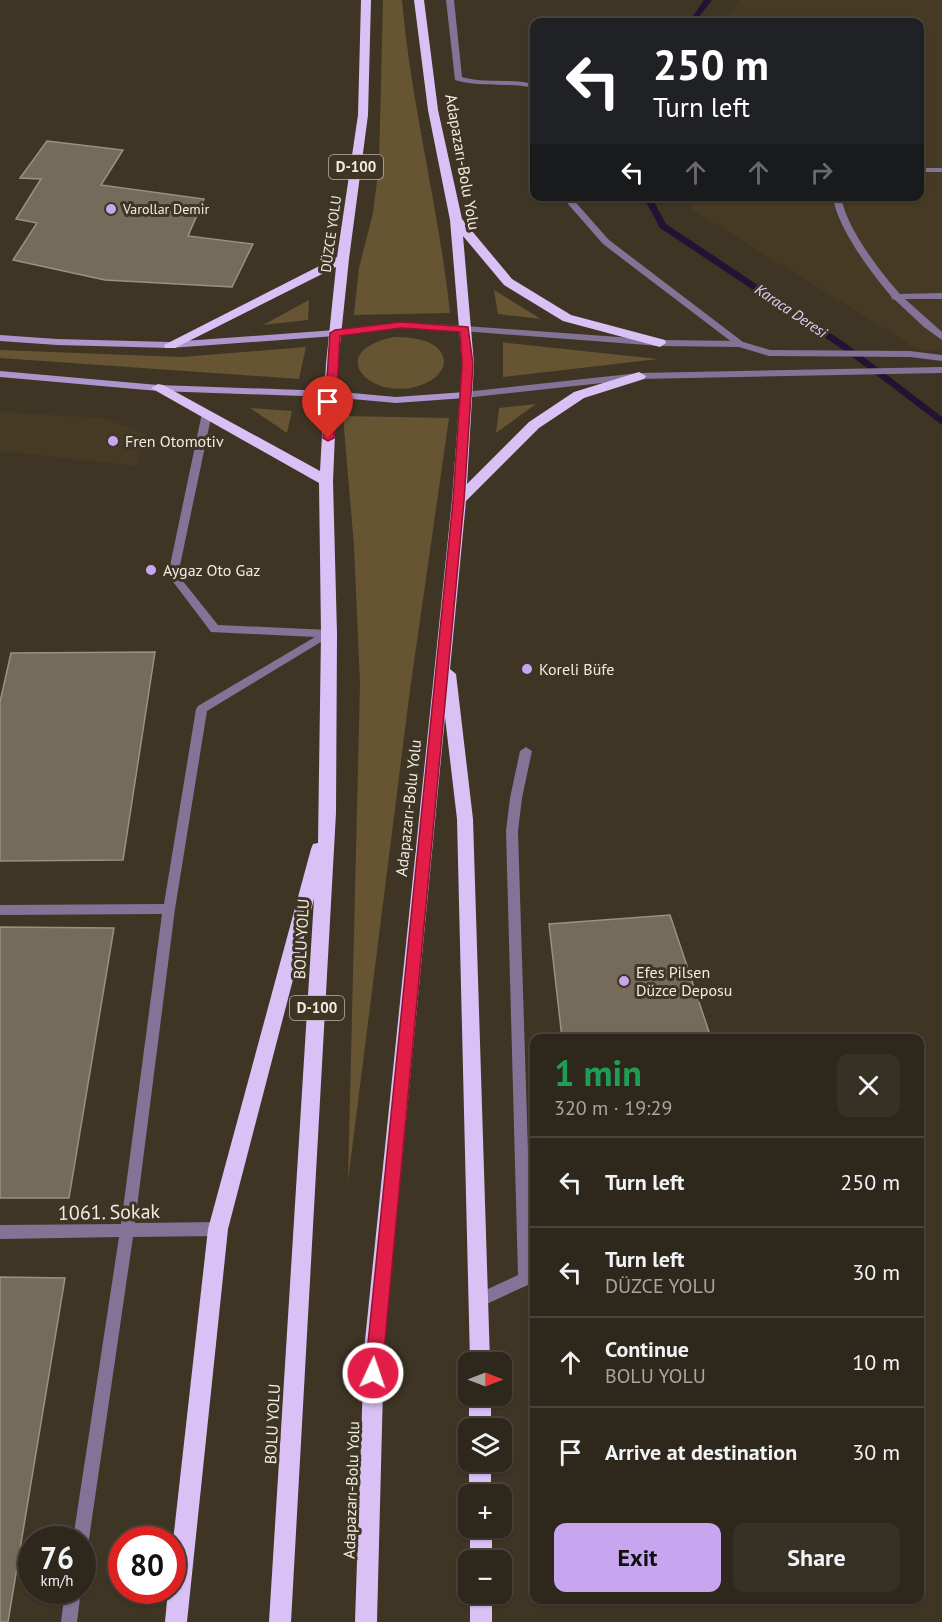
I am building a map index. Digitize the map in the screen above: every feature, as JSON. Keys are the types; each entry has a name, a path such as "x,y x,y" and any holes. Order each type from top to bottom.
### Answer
{"highway":[{"name":"DÜZCE YOLU","path":"332,364 343,259 363,115 366,0"},
{"name":"Adapazarı-Bolu Yolu","path":"366,1622 374,1350 459,501 468,364 456,220 433,110 418,0"},
{"path":"456,220 508,282 567,318 660,343"},
{"path":"170,345 343,259"},
{"name":"BOLU YOLU","path":"280,1622 328,813 329,634 326,481 332,364"},
{"path":"459,501 534,425 579,395 639,376"},
{"path":"158,388 207,413 326,481"},
{"path":"444,643 465,819 480,1352"},
{"path":"176,1622 218,1229 328,813"},
{"path":"481,1604 481,1622"}],"main road":[{"path":"0,338 170,345 335,333 401,325 465,329"},
{"path":"0,374 158,388 330,394 396,400 465,396"}],"street":[{"path":"450,0 458,78 474,84 530,85"},
{"path":"924,170 942,170"},
{"path":"569,201 606,242 740,344"},
{"path":"838,201 865,258 895,297 942,337"},
{"path":"895,297 942,296"},
{"path":"465,329 660,343 740,344 769,353 910,354 942,358"},
{"path":"465,396 639,376 940,371"},
{"path":"207,413 173,575 215,629 329,634"},
{"path":"83,1526 127,1232 169,909 202,709 329,634"},
{"path":"480,1300 525,1279 512,831 526,751"},
{"path":"0,910 169,909"},
{"name":"1061. Sokak","path":"0,1232 218,1229"},
{"path":"69,1622 71,1604"}],"shaded area":[{"path":"383,0 402,0 406,39 450,313 354,315 359,268 373,213 379,165"},
{"path":"739,0 942,0 942,349 919,350 693,210 688,201 924,201 924,18 728,18"},
{"path":"494,290 541,319 498,314"},
{"path":"309,300 308,320 263,325"},
{"path":"394,337 432,344 442,354 443,368 428,382 409,388 390,388 375,383 363,375 358,365 360,354 372,345"},
{"path":"503,342 507,343 658,359 503,377"},
{"path":"306,347 299,379 0,358 0,350 181,357"},
{"path":"536,404 496,433 499,408"},
{"path":"250,408 292,411 287,433"},
{"name":"Fren Otomotiv","path":"0,412 104,418 146,434 137,466 0,451"},
{"path":"343,416 449,418 410,690 348,1181 360,684 354,546"}],"building":[{"name":"Varollar Demir","path":"47,141 123,150 101,185 204,199 188,236 253,244 232,287 105,280 13,260 37,223 16,219 41,179 20,178"},
{"path":"155,652 123,860 0,861 0,702 11,653"},
{"name":"Efes Pilsen Düzce Deposu","path":"670,915 710,1034 562,1034 549,924"},
{"path":"0,927 114,928 69,1198 0,1198"},
{"path":"0,1277 65,1278 24,1526 18,1526 18,1562 8,1622 0,1622"}],"waterway":[{"name":"Karaca Deresi","path":"695,18 708,0"},
{"name":"Karaca Deresi","path":"650,201 663,226 845,347 942,422"}],"place":[{"name":"Varollar Demir","path":"111,209"},
{"name":"Fren Otomotiv","path":"113,441"},
{"name":"Aygaz Oto Gaz","path":"151,570"},
{"name":"Koreli Büfe","path":"527,669"},
{"name":"Efes Pilsen Düzce Deposu","path":"624,981"}],"route":[{"path":"328,438 335,333 401,325 465,329 468,364 459,501 373,1373"}]}
